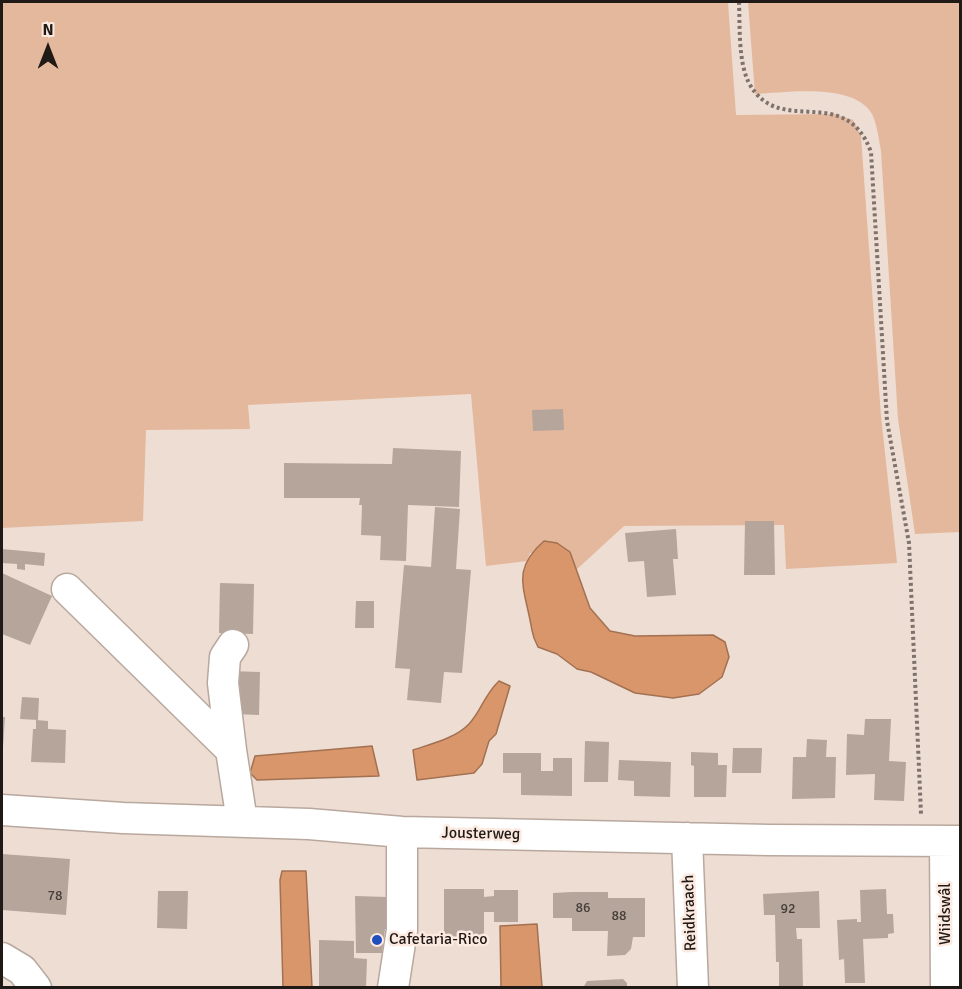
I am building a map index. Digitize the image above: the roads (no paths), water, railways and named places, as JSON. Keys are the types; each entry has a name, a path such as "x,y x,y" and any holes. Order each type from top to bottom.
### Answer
{"street":[{"path":"67,589 231,750"},
{"path":"233,645 225,657 223,683 242,821"},
{"name":"Jousterweg","path":"2,810 123,818 309,824 402,832 942,841"},
{"path":"393,987 402,930 402,832"},
{"name":"Reidkraach","path":"687,838 693,987"},
{"name":"Wiidswâl","path":"942,841 946,987"},
{"path":"2,958 22,970 36,987"}],"place":[{"name":"Cafetaria-Rico","path":"377,940"}]}
